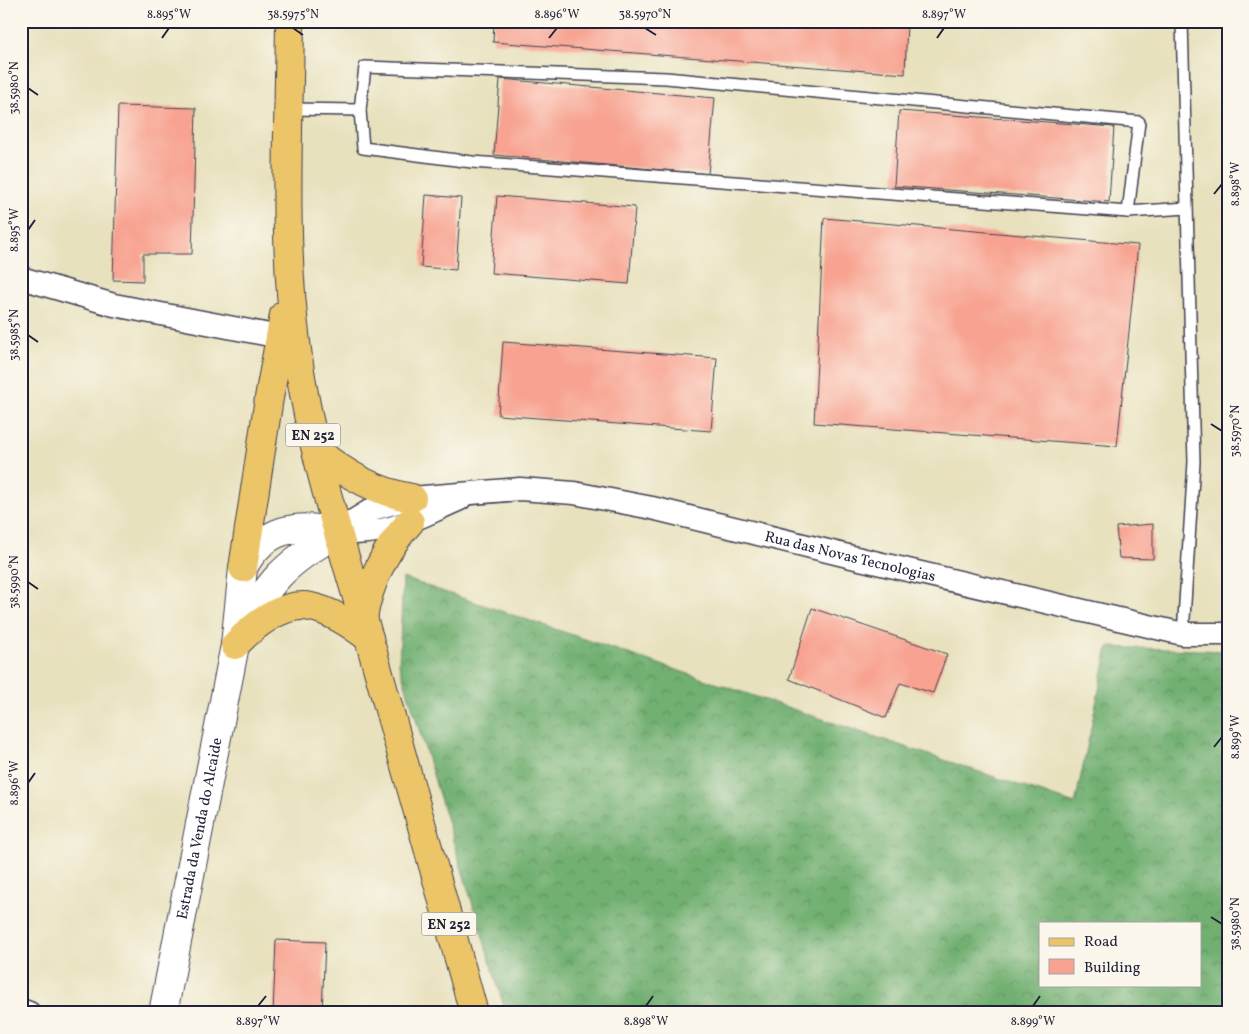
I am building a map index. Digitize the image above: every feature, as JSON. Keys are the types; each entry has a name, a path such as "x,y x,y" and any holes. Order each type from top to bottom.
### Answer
{"main road":[{"name":"EN 252","path":"290,21 288,203 290,282 298,360 317,451 338,533 474,1013"},
{"path":"243,568 269,398 290,282"},
{"path":"235,645 251,628 266,619 287,609 304,606 319,609 366,629 366,604 377,573 411,510 387,492 360,480 335,465 317,451"}],"street":[{"path":"21,278 114,305 280,337"},
{"name":"Rua das Novas Tecnologias","path":"338,533 373,509 411,510 471,494 504,489 538,489 617,501 1184,634 1228,634"},
{"path":"235,645 243,568 249,558 263,543 289,529 306,527 338,533"},
{"path":"235,645 254,607 277,576 306,551 338,533"},
{"name":"Estrada da Venda do Alcaide","path":"163,1013 235,645"},
{"path":"21,1010 29,1013"}],"lane":[{"path":"1182,21 1194,462 1184,634"},
{"path":"1128,212 1138,122 666,78 365,67 360,110 363,148 472,162 1128,212 1187,208"},
{"path":"289,108 360,110"}],"green space":[{"path":"403,578 1075,804 1108,647 1228,651 1228,1013 506,1013 399,664"}],"building":[{"path":"494,21 907,21 905,74 493,42"},
{"path":"500,79 715,98 708,174 494,155"},
{"path":"118,106 196,108 192,254 143,254 143,281 113,280"},
{"path":"899,111 1114,127 1109,202 894,186"},
{"path":"426,195 461,198 456,270 421,267"},
{"path":"497,196 635,207 629,284 491,273"},
{"path":"824,218 1138,245 1117,446 814,423"},
{"path":"503,342 717,358 711,431 498,415"},
{"path":"1153,524 1153,559 1119,558 1116,527"},
{"path":"812,608 947,654 933,693 900,683 886,718 789,679"},
{"path":"276,940 325,942 322,1013 273,1013"}]}
